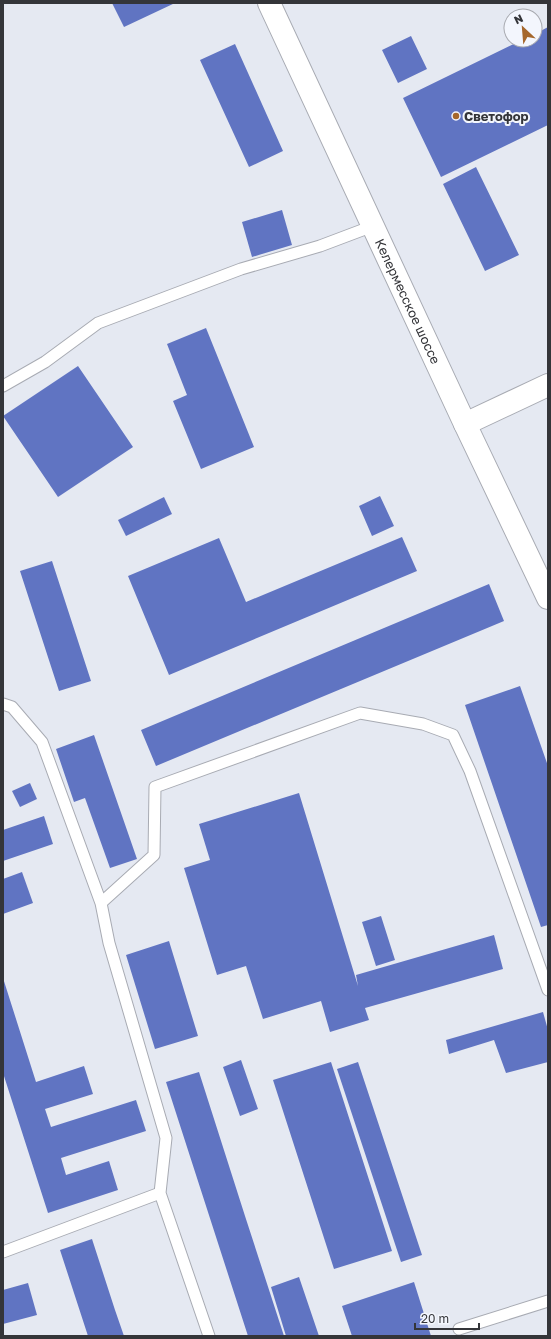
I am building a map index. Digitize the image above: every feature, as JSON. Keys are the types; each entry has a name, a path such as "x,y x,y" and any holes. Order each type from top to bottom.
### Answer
{"main road":[{"name":"Келермесское шоссе","path":"269,3 465,424 548,598"},
{"path":"465,424 548,384"}],"lane":[{"path":"3,386 45,362 98,323 241,269 320,246 373,226"},
{"path":"3,704 12,707 42,742 102,903 109,943 166,1138 160,1193 209,1336"},
{"path":"102,903 154,855 156,787 360,713 423,724 453,735 470,771 548,990"},
{"path":"3,1252 160,1193"},
{"path":"459,1329 548,1301"}],"building":[{"path":"112,3 175,3 124,27"},
{"path":"548,27 548,125 441,177 403,98 506,48 543,48 543,30"},
{"path":"411,36 427,69 398,83 382,50"},
{"path":"235,44 283,151 249,167 200,60"},
{"path":"476,167 519,255 485,271 443,184"},
{"path":"282,210 292,245 252,257 242,222"},
{"path":"206,328 254,447 201,469 173,401 187,395 167,344"},
{"path":"78,366 133,447 58,497 3,416"},
{"path":"380,496 394,526 372,536 359,506"},
{"path":"164,497 172,514 126,536 118,520"},
{"path":"402,537 417,571 169,675 128,576 219,538 246,602"},
{"path":"52,561 91,681 59,691 20,571"},
{"path":"489,584 504,621 156,766 141,730"},
{"path":"520,686 548,766 548,925 541,927 465,705"},
{"path":"94,735 137,859 110,868 85,798 74,802 56,749"},
{"path":"30,783 37,799 20,807 12,791"},
{"path":"299,793 358,986 356,975 494,935 503,969 365,1008 369,1020 330,1032 321,1001 263,1019 246,966 217,975 184,868 210,860 199,824"},
{"path":"44,816 53,844 3,861 3,830"},
{"path":"22,872 33,903 3,914 3,879"},
{"path":"381,916 395,960 376,966 362,922"},
{"path":"169,941 198,1036 155,1049 126,955"},
{"path":"3,978 36,1082 84,1066 93,1094 45,1109 51,1127 136,1100 146,1131 61,1158 66,1175 109,1161 118,1190 48,1213 3,1073"},
{"path":"543,1012 548,1030 548,1062 506,1073 494,1040 449,1054 446,1040"},
{"path":"241,1060 258,1109 240,1116 223,1067"},
{"path":"331,1062 392,1251 334,1269 273,1080"},
{"path":"358,1062 422,1255 401,1262 337,1069"},
{"path":"199,1072 284,1336 248,1336 166,1082"},
{"path":"92,1239 124,1336 88,1336 60,1250"},
{"path":"299,1277 319,1336 286,1336 271,1287"},
{"path":"414,1282 431,1336 352,1336 342,1306"},
{"path":"28,1283 37,1315 3,1324 3,1290"}],"place":[{"name":"Светофор","path":"456,116"}]}
